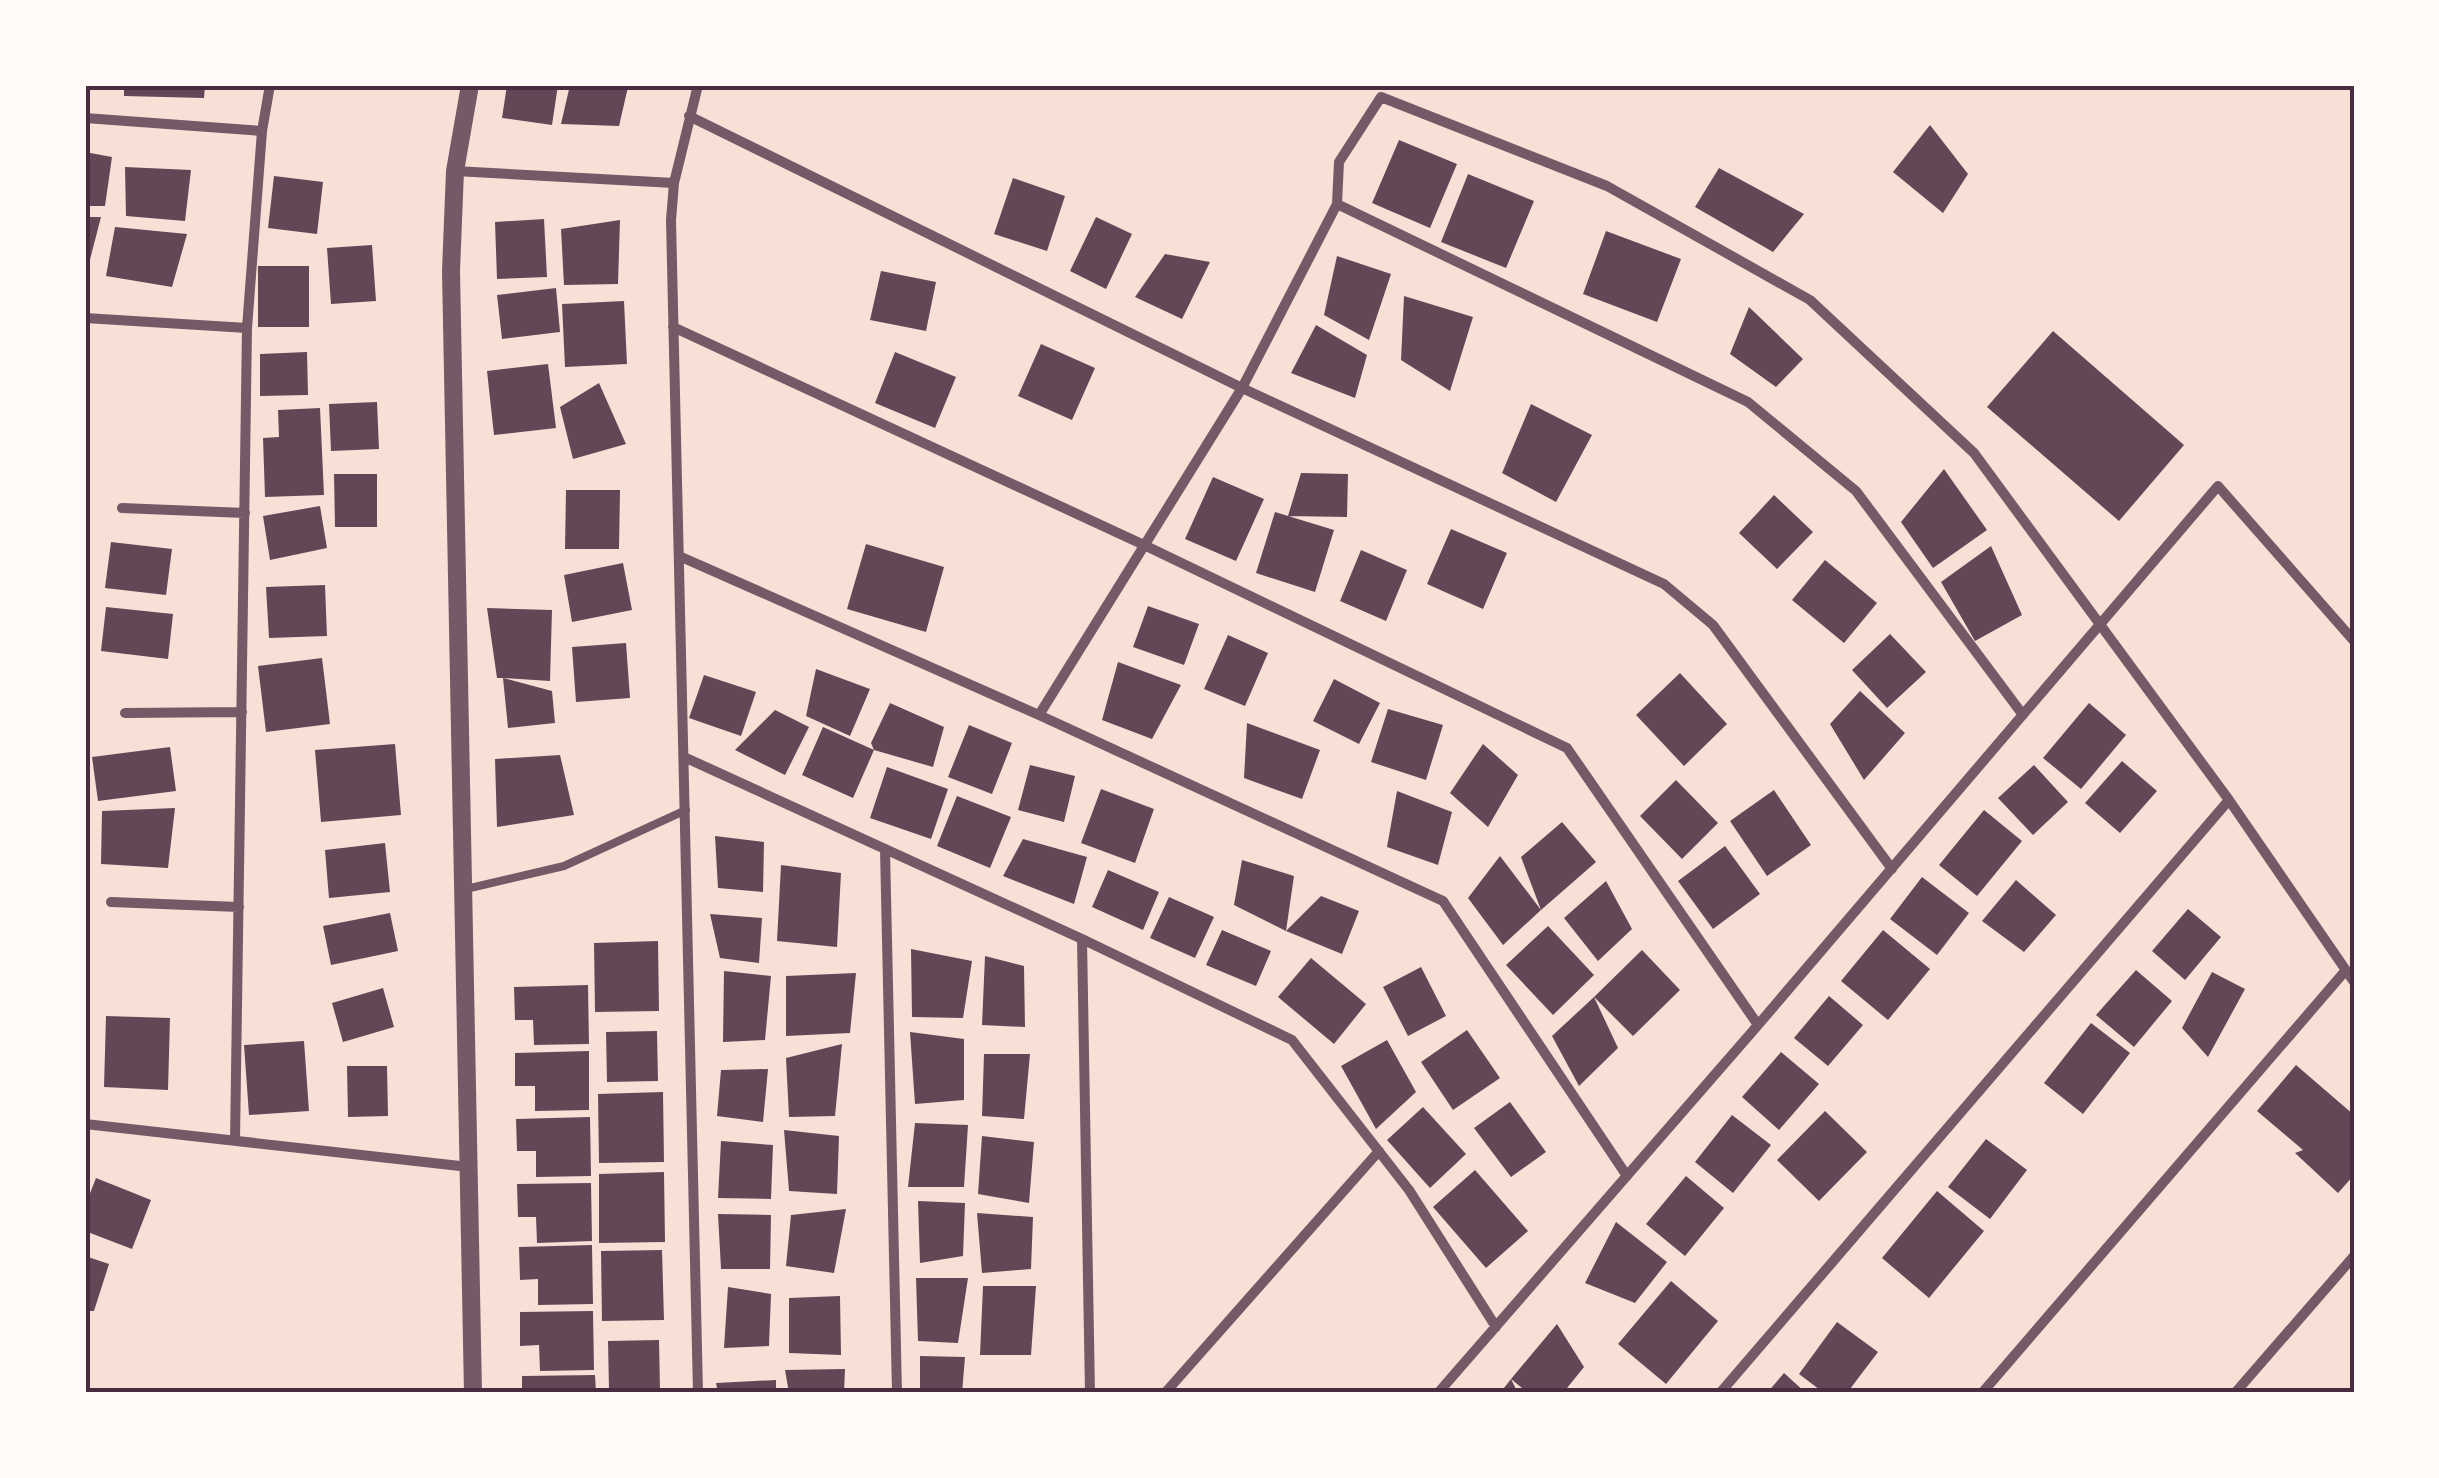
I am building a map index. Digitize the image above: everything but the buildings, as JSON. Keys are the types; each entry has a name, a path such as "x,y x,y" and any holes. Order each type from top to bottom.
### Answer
{"street":[{"path":"235,1141 247,328 262,131 270,85"},
{"path":"470,85 455,172 451,271 474,1393"},
{"path":"698,85 674,183 671,220 698,1393"},
{"path":"1039,715 1242,388 1336,204 1339,162 1381,98 1608,186 1810,300 1974,453 2229,800 2354,982"},
{"path":"688,116 1242,388 1664,584 1712,626 1892,869"},
{"path":"85,118 262,131"},
{"path":"455,172 674,183"},
{"path":"1336,204 1748,402 1856,490 2023,715"},
{"path":"85,318 247,328"},
{"path":"673,326 1144,545 1567,748 1758,1025"},
{"path":"1438,1393 2218,486 2354,640"},
{"path":"122,508 244,513"},
{"path":"679,556 1039,715 1443,902 1627,1176"},
{"path":"125,713 242,712"},
{"path":"684,757 1292,1040 1409,1190 1496,1327"},
{"path":"1720,1393 2229,800"},
{"path":"885,849 897,1393"},
{"path":"110,902 239,908"},
{"path":"1082,939 1090,1393"},
{"path":"1982,1393 2346,970"},
{"path":"85,1124 469,1167"},
{"path":"1165,1393 1378,1152"},
{"path":"2235,1393 2354,1256"}],"lane":[{"path":"462,890 564,866 686,810"}]}
